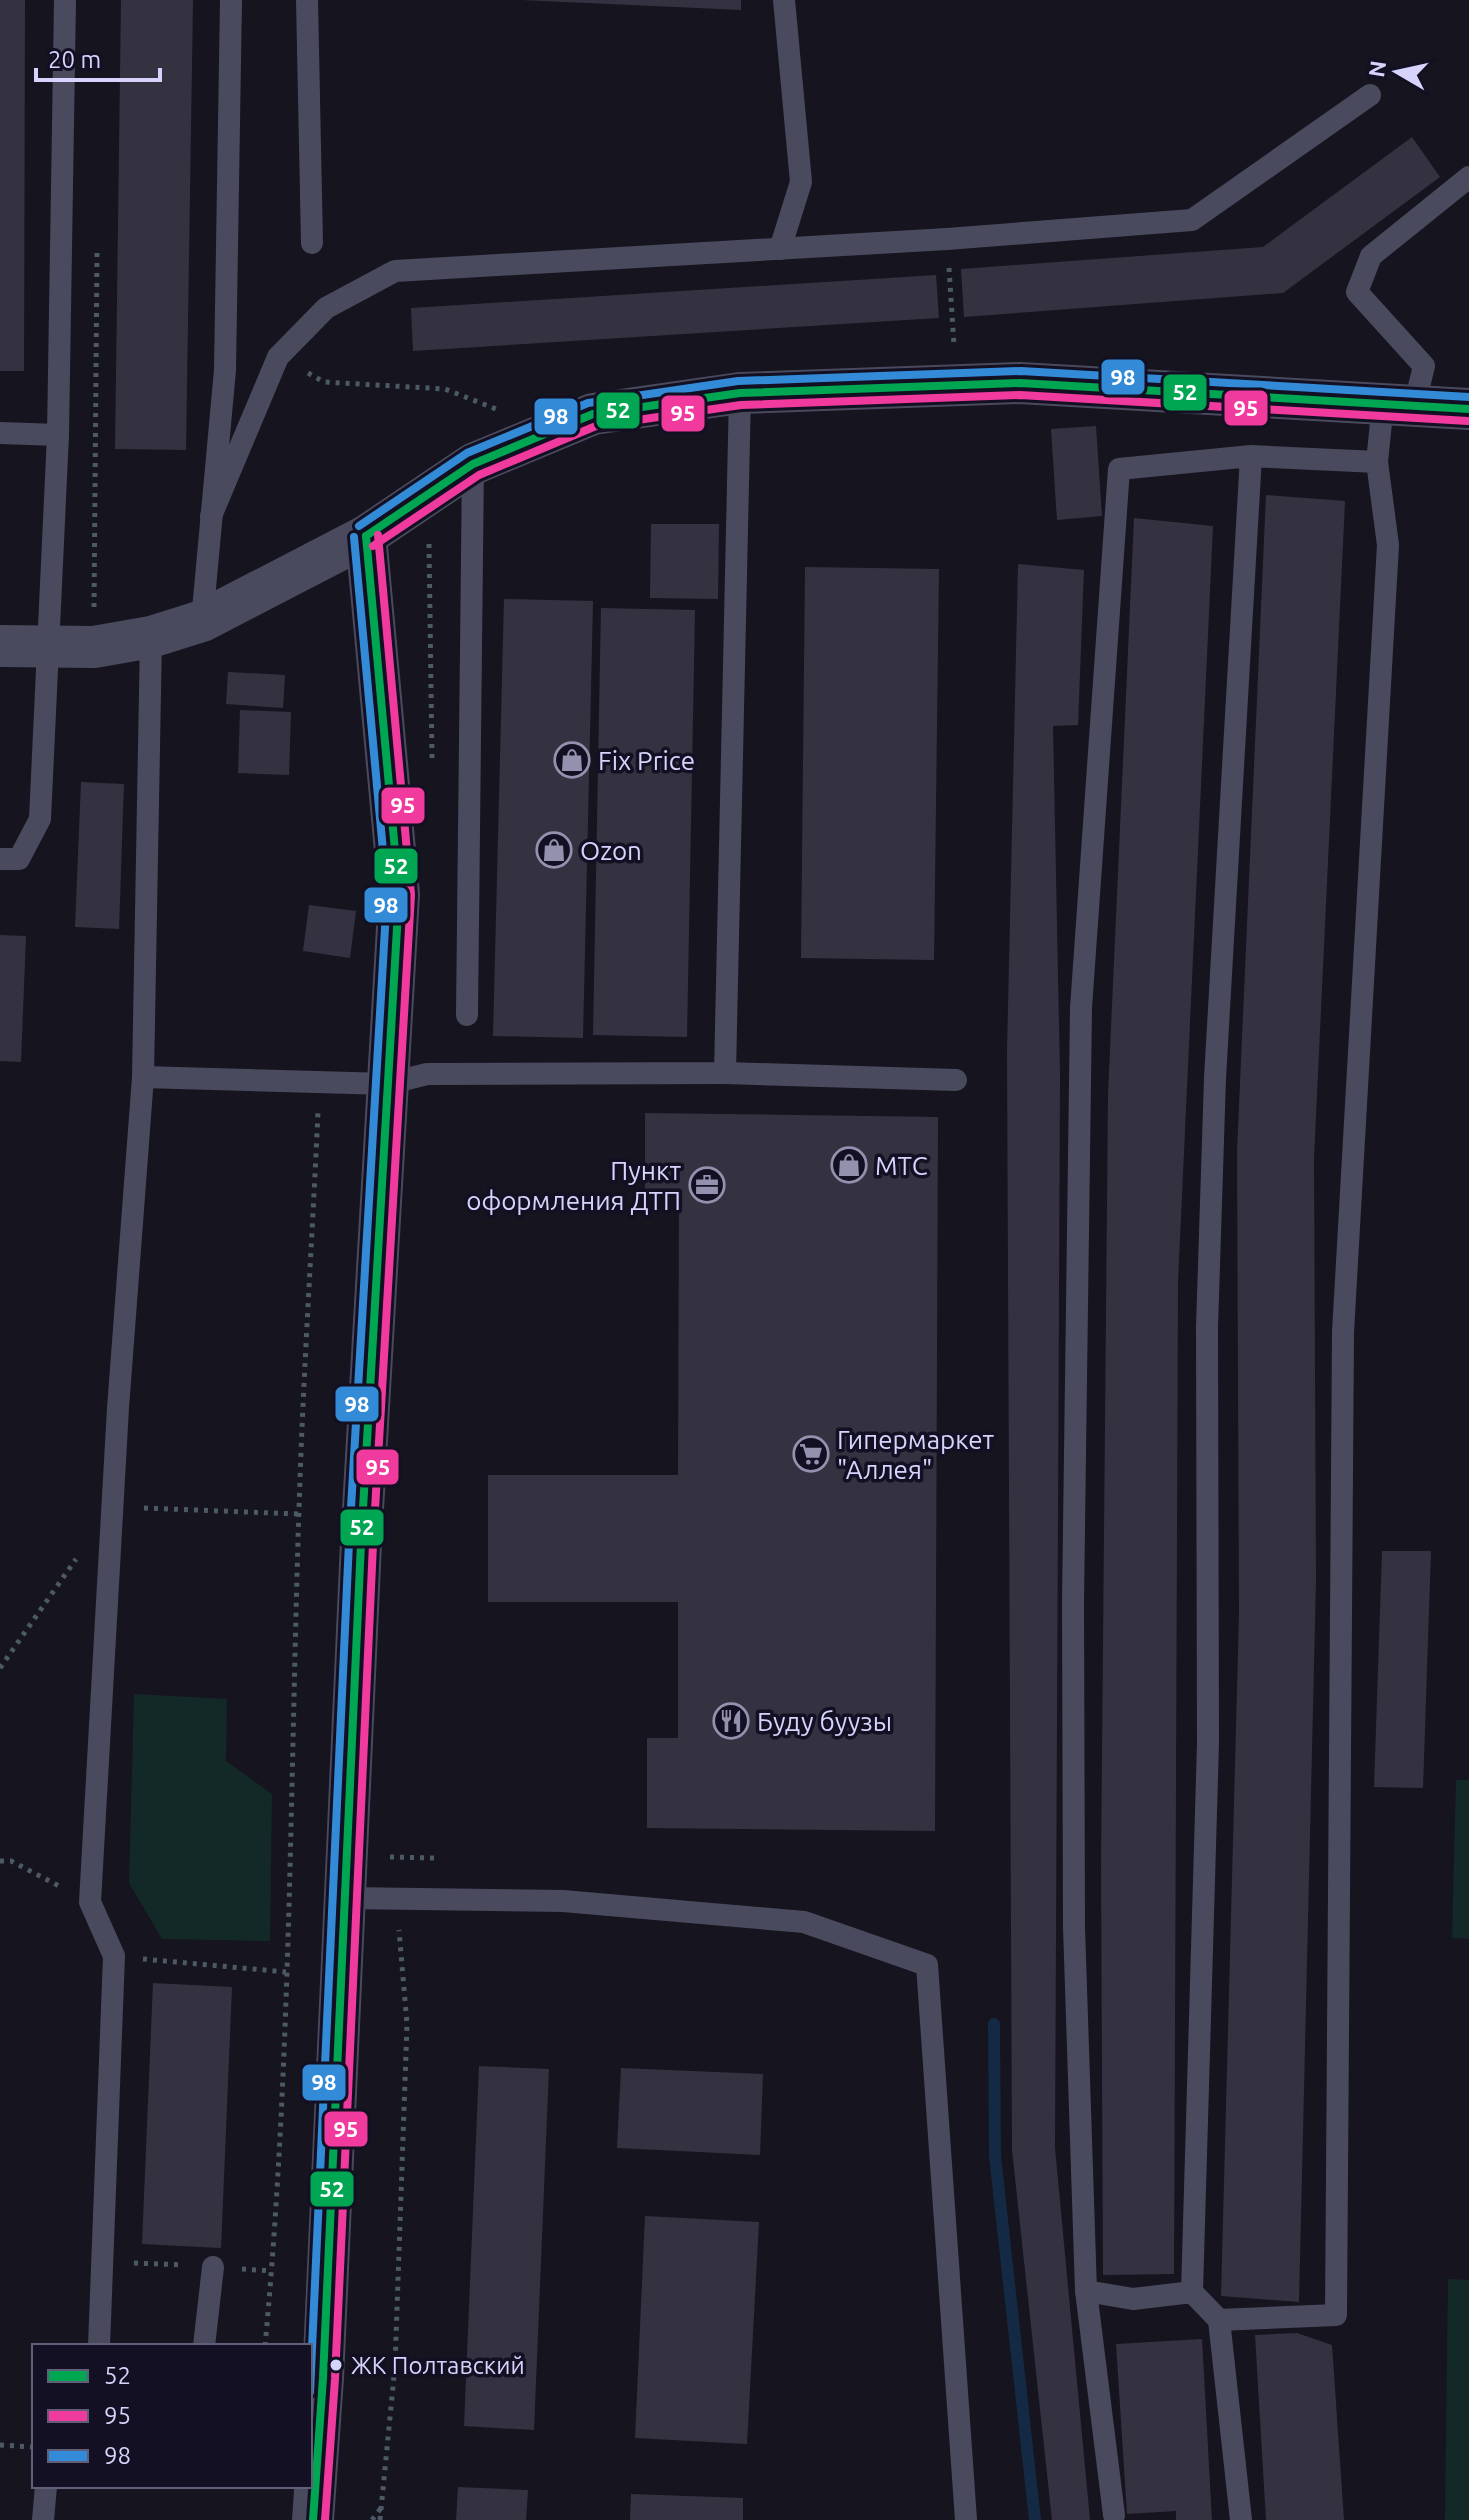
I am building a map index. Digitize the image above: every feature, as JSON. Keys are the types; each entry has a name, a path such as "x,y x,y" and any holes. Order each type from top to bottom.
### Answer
{"street":[{"path":"0,646 94,647 151,637 202,621 366,536 473,464 593,414 740,393 1020,383 1469,409"},
{"path":"313,2493 346,1898 361,1543 399,894 366,536"}],"lane":[{"path":"0,859 19,859 40,819 58,435 65,0"},
{"path":"202,621 225,370 231,0"},
{"path":"307,0 312,243"},
{"path":"780,249 801,182 784,0"},
{"path":"211,516 278,357 326,308 395,271 947,239 1192,220 1370,95"},
{"path":"1219,2320 1336,2315 1343,1332 1388,545 1377,462 1398,405 1424,366 1357,292 1371,256 1469,177"},
{"path":"725,1073 740,393"},
{"path":"0,433 58,435"},
{"path":"1114,2515 1086,2291 1074,1927 1073,1602 1081,1008 1119,469 1251,456 1377,462"},
{"path":"1241,2520 1219,2320 1192,2292 1208,1743 1207,1311 1216,1062 1251,456"},
{"path":"467,1015 473,464"},
{"path":"99,2344 114,1956 90,1902 112,1507 143,1077 151,637"},
{"path":"143,1077 387,1084 427,1074 725,1073 956,1080"},
{"path":"346,1898 563,1901 804,1922 927,1965 966,2520"},
{"path":"204,2344 213,2267"},
{"path":"1086,2291 1133,2299 1192,2292"},
{"path":"43,2520 46,2488"}],"path":[{"path":"94,647 97,237"},
{"path":"947,239 955,358"},
{"path":"278,357 324,382 445,389 497,409"},
{"path":"428,492 432,771"},
{"path":"265,2344 272,2271 286,1972 298,1514 320,1080"},
{"path":"0,1668 112,1507 298,1514"},
{"path":"380,2520 395,2366 407,2024 390,1841"},
{"path":"390,1857 434,1858"},
{"path":"0,1861 11,1861 90,1902"},
{"path":"114,1956 286,1972"},
{"path":"0,2445 32,2447"},
{"path":"372,2520 381,2508"}],"green space":[{"path":"134,1694 227,1699 226,1761 272,1794 270,1941 162,1939 129,1883"},
{"path":"1456,1780 1469,1780 1469,1939 1452,1938"},
{"path":"1448,2279 1469,2280 1469,2520 1445,2520"}],"building":[{"path":"0,0 25,0 24,371 0,371"},
{"path":"121,0 193,0 186,450 115,449"},
{"path":"521,0 741,0 741,10"},
{"path":"1412,137 1440,177 1283,293 964,317 961,269 1263,247"},
{"path":"936,275 939,318 413,351 411,308"},
{"path":"1096,426 1102,516 1057,520 1051,429"},
{"path":"1266,495 1345,501 1314,1158 1316,1580 1299,2302 1221,2296 1239,1613 1237,1151"},
{"path":"1134,518 1213,526 1178,1282 1174,2274 1103,2275 1101,1864 1108,1094"},
{"path":"651,524 719,524 718,599 650,598"},
{"path":"1018,564 1084,570 1078,725 1053,726 1060,1075 1055,2148 1090,2520 1052,2520 1012,2150 1007,1052"},
{"path":"805,567 939,569 934,960 801,958"},
{"path":"504,599 593,601 583,1038 493,1036"},
{"path":"601,608 695,610 687,1037 593,1035"},
{"path":"228,672 285,675 283,708 226,704"},
{"path":"240,710 291,712 289,775 238,773"},
{"path":"81,782 124,784 119,929 75,927"},
{"path":"309,905 356,911 350,958 303,951"},
{"path":"0,935 26,936 21,1062 0,1061"},
{"path":"645,1113 938,1117 935,1831 647,1828 647,1738 678,1738 678,1602 488,1602 488,1475 678,1475 679,1193 645,1193"},
{"path":"1382,1551 1431,1551 1423,1788 1374,1787"},
{"path":"153,1983 232,1987 221,2248 142,2244"},
{"path":"479,2066 549,2069 534,2430 464,2426"},
{"path":"621,2068 763,2074 760,2155 617,2148"},
{"path":"645,2216 759,2222 747,2444 635,2438"},
{"path":"1297,2333 1332,2345 1344,2520 1266,2520 1255,2335"},
{"path":"1202,2339 1212,2520 1176,2520 1176,2511 1127,2514 1116,2344"},
{"path":"458,2487 528,2490 526,2520 456,2520"},
{"path":"631,2494 743,2498 743,2520 630,2520"}],"waterway":[{"path":"994,2024 995,2156 1035,2520"}],"transit line":[{"name":"98","path":"359,526 467,453 588,403 738,381 1021,371 1469,397"},
{"name":"52","path":"366,536 473,464 593,414 740,393 1020,383 1469,409"},
{"name":"95","path":"373,546 479,475 596,426 741,405 1020,395 1468,421"},
{"name":"95","path":"325,2520 335,2379 373,1544 411,895 378,535"},
{"name":"52","path":"313,2520 323,2378 361,1543 399,894 366,536"},
{"name":"98","path":"312,2348 349,1542 387,894 354,537"}],"place":[{"name":"Fix Price","path":"572,760"},
{"name":"Ozon","path":"554,850"},
{"name":"МТС","path":"849,1165"},
{"name":"Пункт оформления ДТП","path":"707,1185"},
{"name":"Гипермаркет \"Аллея\"","path":"811,1454"},
{"name":"Буду буузы","path":"731,1721"},
{"name":"ЖК Полтавский","path":"336,2365"}]}
